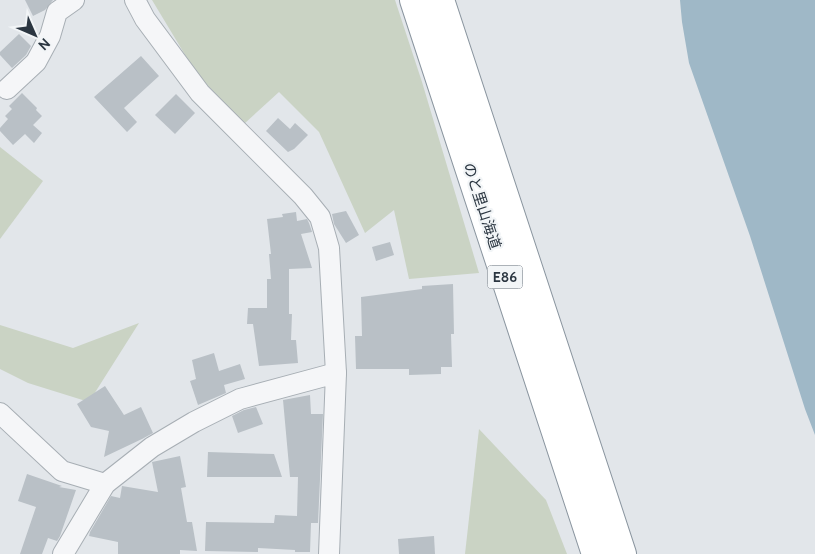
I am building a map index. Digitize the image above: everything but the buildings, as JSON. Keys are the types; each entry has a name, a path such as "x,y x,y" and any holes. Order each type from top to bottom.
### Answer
{"highway":[{"name":"のと里山海道","path":"414,0 596,554"},
{"name":"のと里山海道","path":"440,0 622,554"}],"street":[{"path":"6,89 36,62 50,36 57,12 75,0"},
{"path":"135,0 145,19 200,93 303,196 320,217 329,248 336,373 329,554"},
{"path":"63,554 105,484 152,447 240,398 336,373"},
{"path":"0,413 62,471 105,484"}],"green space":[{"path":"152,0 395,0 422,82 479,273 409,279 394,210 365,233 319,132 279,92 244,124 196,73"},
{"path":"0,147 43,181 0,239"},
{"path":"139,323 89,402 28,383 0,369 0,325 73,348"},
{"path":"479,429 546,500 567,554 465,554"}],"water":[{"path":"680,0 815,0 815,435 750,236 689,63"}]}
